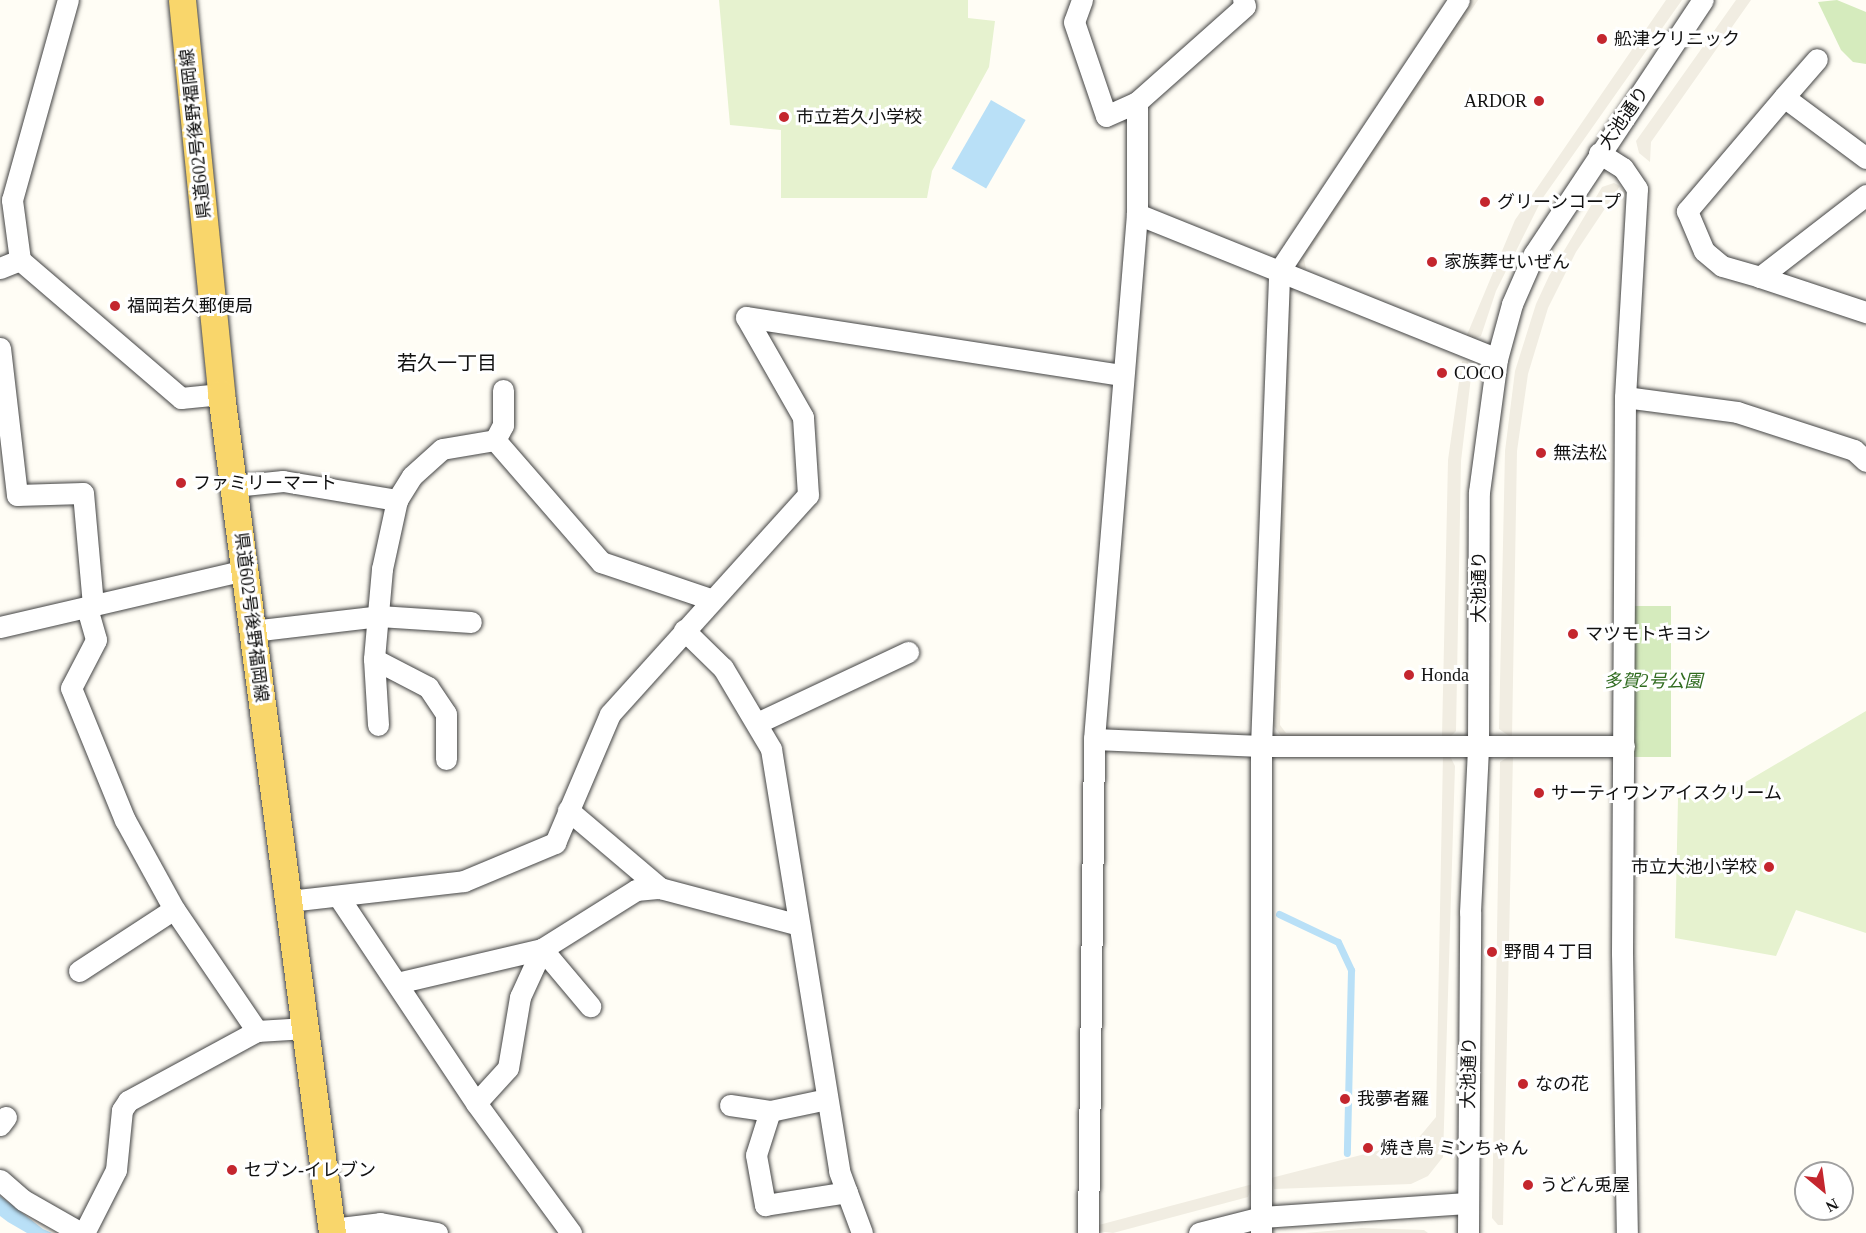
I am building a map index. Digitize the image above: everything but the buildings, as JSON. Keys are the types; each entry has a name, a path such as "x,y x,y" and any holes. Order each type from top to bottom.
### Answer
{"main road":[{"name":"県道602号後野福岡線","path":"182,0 221,394 332,1231"}],"street":[{"path":"68,0 12,200 20,260 181,398 221,394"},
{"path":"1082,0 1074,22 1106,116 1137,102 1248,2"},
{"path":"1262,1225 1261,746 1279,271 1459,0"},
{"name":"大池通り","path":"1468,1233 1470,912 1478,746 1479,492 1497,359 1512,304 1534,254 1599,153 1703,0"},
{"path":"1817,59 1688,211 1704,251 1722,266 1866,312"},
{"path":"1784,97 1866,158"},
{"path":"1088,1233 1094,739 1122,375 1137,214 1137,102"},
{"path":"1599,153 1623,168 1637,189 1625,397 1622,953 1627,1233"},
{"path":"1760,277 1866,195"},
{"path":"1137,214 1249,256 1279,271 1497,359"},
{"path":"0,268 20,260"},
{"path":"289,901 464,881 555,843 567,810 610,714 710,599 808,495 803,417 746,317 1122,375"},
{"path":"0,348 16,495 83,493 90,606 96,640 71,688 125,820 174,909 257,1031"},
{"path":"495,440 503,425 503,390"},
{"path":"1625,397 1737,412 1854,450 1866,461"},
{"path":"495,440 602,562 710,599"},
{"path":"378,725 374,659 382,569 396,500 412,476 442,449 495,440"},
{"path":"234,486 283,481 396,500"},
{"path":"0,627 245,570"},
{"path":"252,631 379,616 471,622"},
{"path":"684,630 723,668 771,749 839,1170 862,1233"},
{"path":"756,723 908,652"},
{"path":"374,659 428,687 446,714 446,759"},
{"path":"1094,739 1261,746 1624,746"},
{"path":"567,810 660,888"},
{"path":"397,983 542,949 636,890 660,888 799,925"},
{"path":"338,896 476,1103 571,1233"},
{"path":"79,971 174,909"},
{"path":"542,949 590,1006"},
{"path":"476,1103 508,1068 520,997 542,949"},
{"path":"0,1180 23,1200 82,1233 116,1170 122,1110 128,1101 257,1031 306,1028"},
{"path":"730,1105 770,1111 827,1099"},
{"path":"770,1111 756,1155 765,1205 847,1192"},
{"path":"1199,1233 1467,1203"},
{"path":"332,1231 380,1223 437,1233"}],"green space":[{"path":"719,0 968,0 968,18 995,21 989,67 932,171 927,198 781,198 781,130 730,125"},
{"path":"1837,0 1866,12 1866,64 1853,62 1841,50 1818,2"},
{"name":"多賀2号公園","path":"1634,606 1671,606 1671,757 1634,757"},
{"name":"市立大池小学校","path":"1866,711 1866,933 1796,910 1776,956 1675,938 1678,798 1727,793"}],"shaded area":[{"path":"1468,0 1478,0 1304,259 1306,269 1299,267 1296,259"},
{"path":"1666,0 1682,0 1542,199 1496,291 1481,336 1464,342 1515,220"},
{"path":"1736,0 1751,0 1651,142 1650,162 1639,153 1636,141"},
{"path":"1614,183 1620,186 1576,252 1548,308 1528,374 1517,451 1512,738 1499,729 1505,451 1515,371 1536,304 1549,276 1602,187"},
{"path":"1286,285 1298,286 1291,292 1280,725 1286,733 1442,736 1448,460 1462,361 1468,362 1471,377 1461,461 1456,731 1445,742 1284,740 1274,726"},
{"path":"1443,754 1450,756 1455,766 1443,1157 1428,1176 1411,1184 1274,1189 1271,1178 1416,1141 1436,1117"},
{"path":"1513,754 1503,1225 1498,1225 1492,1218 1500,762"},
{"path":"1253,1184 1248,1197 1113,1233 1097,1231 1095,1226"},
{"path":"1362,1228 1424,1230 1428,1233 1305,1233"}],"water":[{"path":"991,100 1026,120 986,188 952,168"},
{"path":"0,1196 43,1229 52,1233 27,1233 8,1222 0,1216"}],"waterway":[{"path":"1279,914 1338,942 1351,970 1347,1153"}],"place":[{"name":"舩津クリニック","path":"1602,39"},
{"name":"ARDOR","path":"1539,101"},
{"name":"市立若久小学校","path":"784,117"},
{"name":"グリーンコープ","path":"1485,202"},
{"name":"家族葬せいぜん","path":"1432,262"},
{"name":"福岡若久郵便局","path":"115,306"},
{"name":"COCO","path":"1442,373"},
{"name":"無法松","path":"1541,453"},
{"name":"ファミリーマート","path":"181,483"},
{"name":"マツモトキヨシ","path":"1573,634"},
{"name":"Honda","path":"1409,675"},
{"name":"サーティワンアイスクリーム","path":"1539,793"},
{"name":"市立大池小学校","path":"1769,867"},
{"name":"野間４丁目","path":"1492,952"},
{"name":"なの花","path":"1523,1084"},
{"name":"我夢者羅","path":"1345,1099"},
{"name":"焼き鳥 ミンちゃん","path":"1368,1148"},
{"name":"セブン-イレブン","path":"232,1170"},
{"name":"うどん兎屋","path":"1528,1185"}],"district":[{"name":"若久一丁目","path":"447,363"}]}
